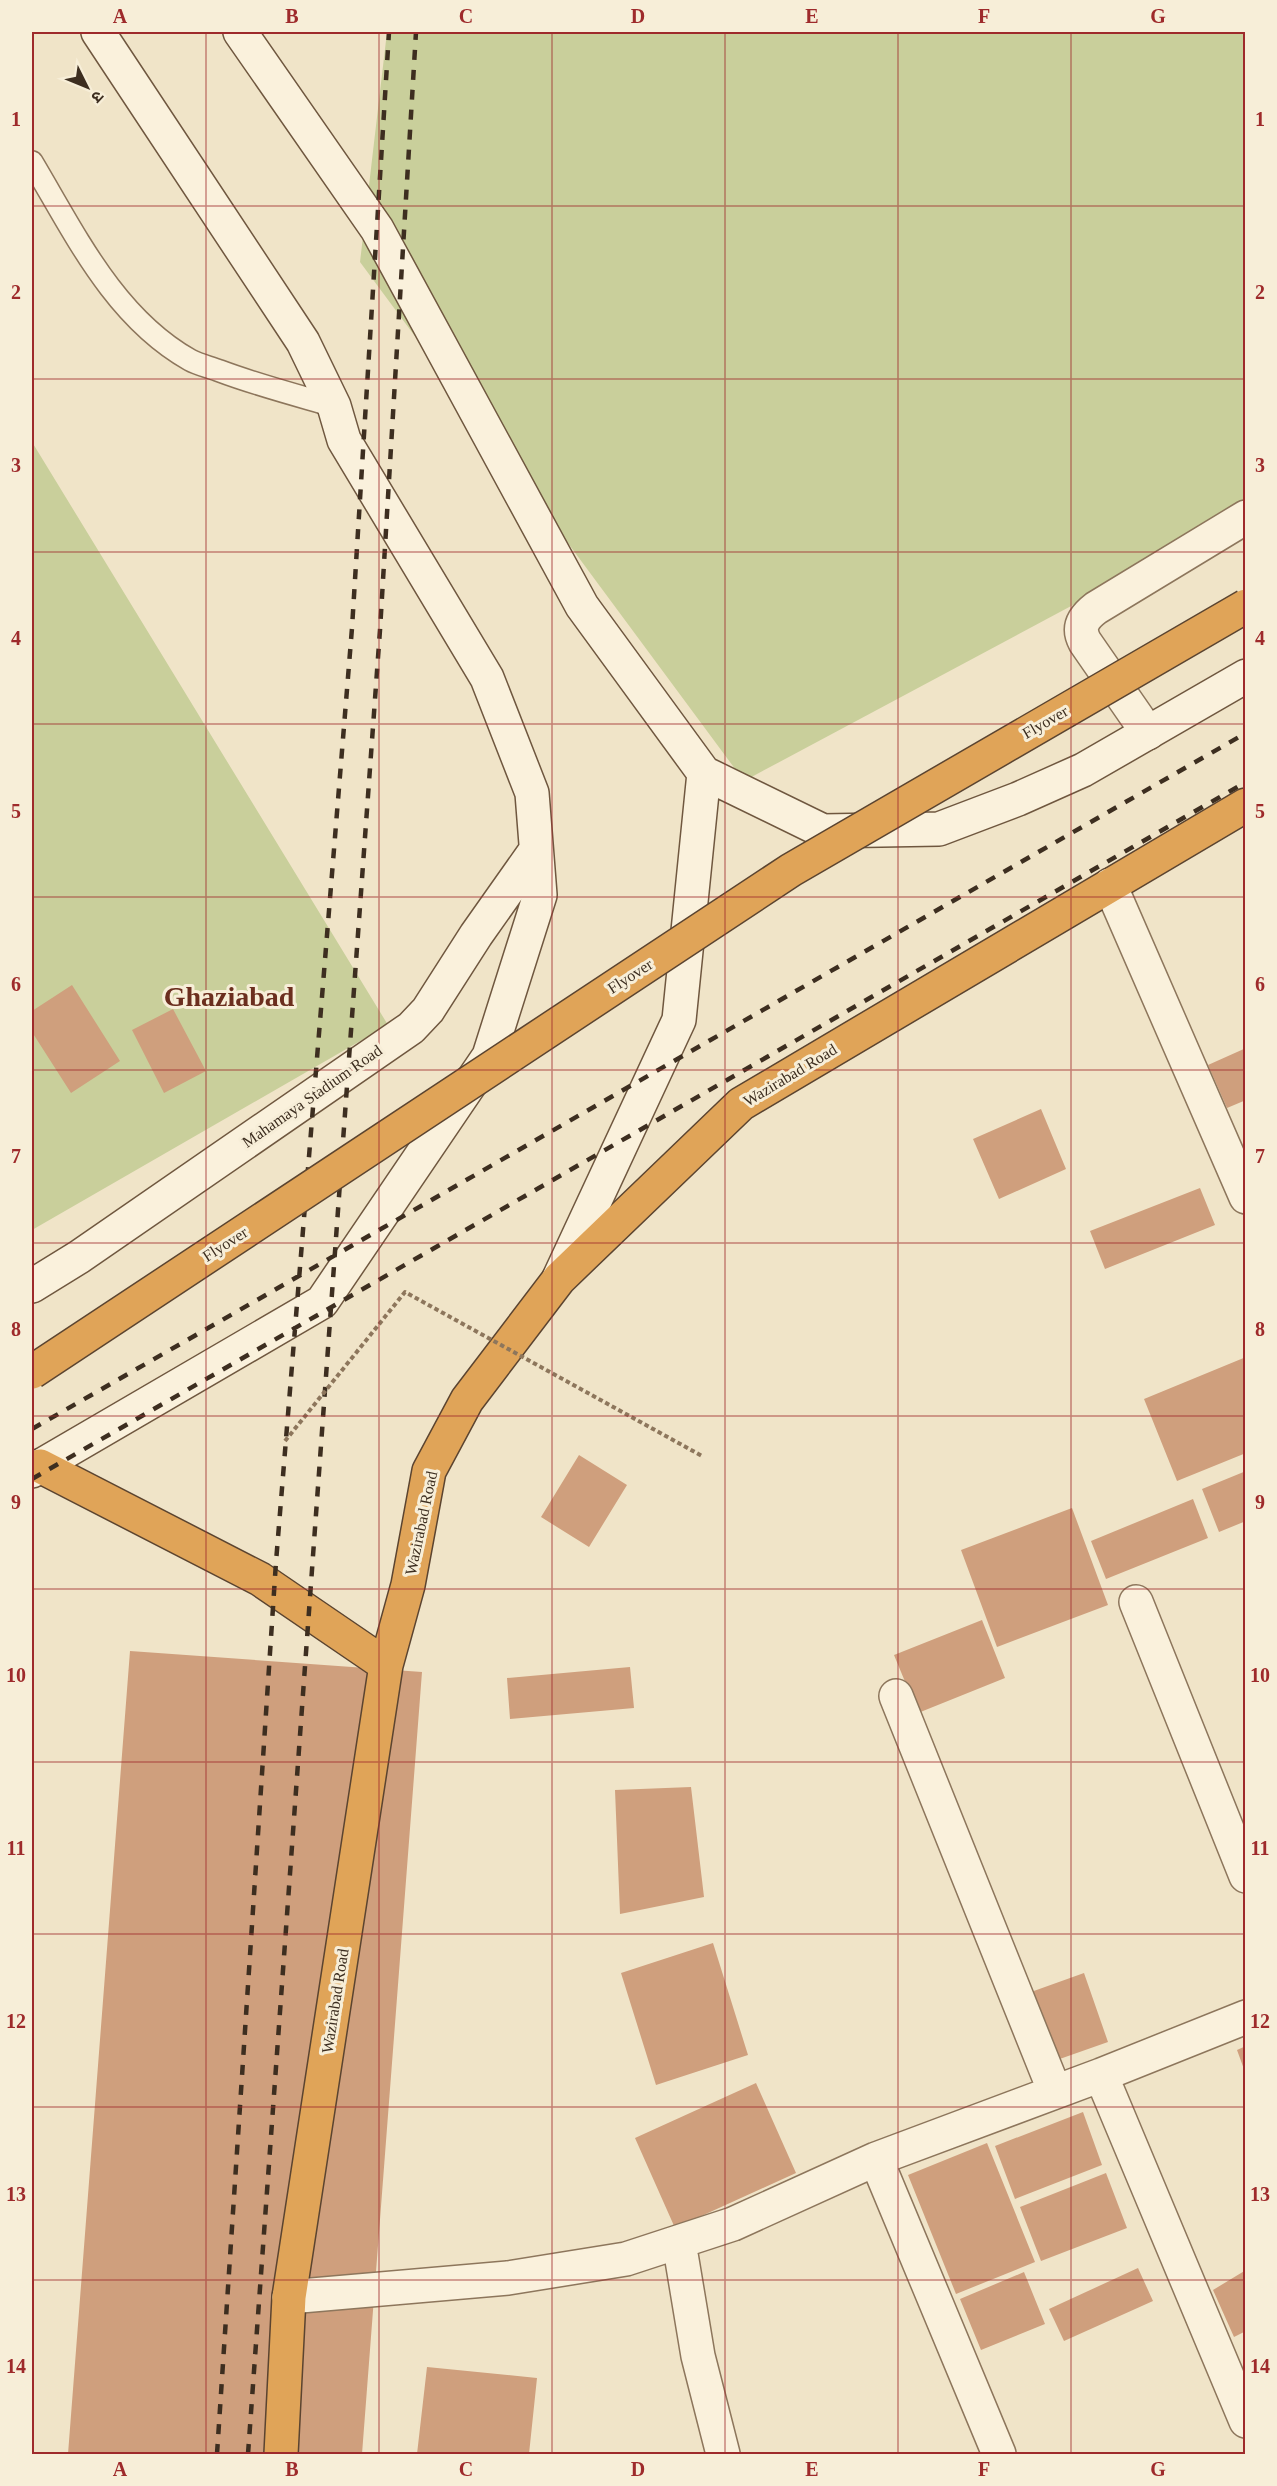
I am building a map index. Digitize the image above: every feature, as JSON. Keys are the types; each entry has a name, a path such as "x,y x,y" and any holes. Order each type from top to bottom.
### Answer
{"highway":[{"name":"Flyover","path":"32,1372 791,870 1245,606"},
{"name":"Wazirabad Road","path":"281,2454 289,2297 386,1665 408,1585 429,1471 467,1400 559,1278 741,1104 1245,805"},
{"path":"36,1469 260,1579 386,1665"}],"main road":[{"path":"36,1469 322,1302 489,1056 540,895 532,794 487,678 344,440 334,406 303,342 98,32"},
{"path":"240,32 377,229 582,606 704,773 823,831 939,829 1018,799 1083,770 1245,676"},
{"path":"1148,733 1085,642 1080,633 1081,624 1086,615 1096,608 1245,517"},
{"path":"559,1278 679,1020 704,773"},
{"name":"Mahamaya Stadium Road","path":"32,1286 89,1250 411,1028 433,1003 476,935 537,850"},
{"path":"1110,885 1245,1197"},
{"path":"1136,1602 1245,1876"},
{"path":"896,1696 1055,2092"},
{"path":"289,2297 507,2278 626,2259 733,2224 876,2159 1101,2076 1245,2017"},
{"path":"1101,2076 1245,2421"},
{"path":"876,2159 999,2454"},
{"path":"679,2242 698,2356 723,2454"}],"lane":[{"path":"32,162 101,278 131,312 159,338 191,360 248,382 334,406"}],"path":[{"path":"285,1441 405,1292 702,1456"}],"green space":[{"path":"387,32 1245,32 1245,513 744,781 360,262"},
{"path":"32,442 388,1025 32,1230"}],"building":[{"path":"72,985 120,1061 71,1093 32,1032 32,1011"},
{"path":"173,1009 206,1071 164,1093 132,1030"},
{"path":"1246,1048 1246,1100 1227,1108 1208,1065"},
{"path":"1041,1109 1066,1169 999,1199 973,1139"},
{"path":"1200,1188 1215,1225 1105,1269 1090,1231"},
{"path":"1246,1357 1246,1453 1177,1481 1144,1399"},
{"path":"579,1455 627,1485 589,1547 541,1517"},
{"path":"1246,1471 1246,1521 1219,1532 1202,1489"},
{"path":"1193,1499 1208,1538 1106,1579 1091,1541"},
{"path":"1072,1508 1108,1605 997,1647 961,1550"},
{"path":"982,1620 1005,1678 918,1713 894,1655"},
{"path":"130,1651 422,1672 362,2454 68,2454"},
{"path":"630,1667 634,1708 510,1719 507,1678"},
{"path":"691,1787 704,1897 620,1914 615,1790"},
{"path":"713,1943 748,2055 656,2085 621,1973"},
{"path":"1084,1973 1108,2042 1054,2061 1031,1992"},
{"path":"1246,2046 1246,2072 1245,2072 1237,2050"},
{"path":"756,2083 796,2173 675,2228 635,2138"},
{"path":"1083,2112 1102,2165 1015,2199 995,2146"},
{"path":"987,2143 1035,2262 956,2294 908,2175"},
{"path":"1106,2173 1127,2228 1041,2261 1020,2207"},
{"path":"1138,2268 1153,2301 1064,2341 1049,2309"},
{"path":"1246,2270 1246,2331 1234,2337 1213,2290"},
{"path":"1024,2272 1045,2324 981,2350 960,2299"},
{"path":"427,2367 537,2378 529,2454 417,2454"}],"railway":[{"path":"217,2454 276,1562 352,628 389,32"},
{"path":"248,2454 380,630 416,32"},
{"path":"32,1429 1246,733"},
{"path":"32,1479 1246,782"}],"district":[{"name":"Ghaziabad","path":"229,996"}]}
